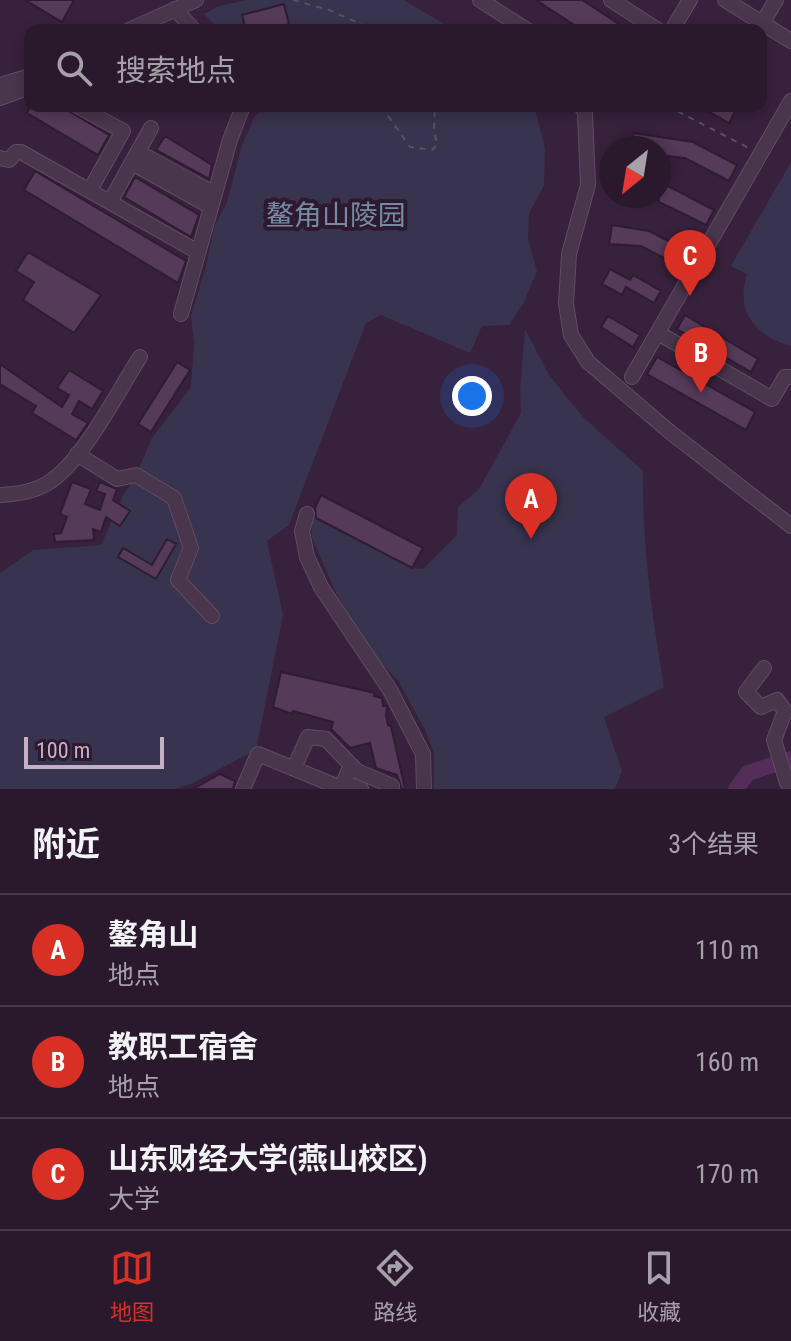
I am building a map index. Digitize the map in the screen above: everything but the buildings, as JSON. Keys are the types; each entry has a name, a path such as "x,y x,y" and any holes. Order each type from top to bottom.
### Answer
{"street":[{"path":"142,24 196,0"},
{"path":"480,0 518,24"},
{"path":"611,0 649,24"},
{"path":"676,24 690,0"},
{"path":"725,0 762,24"},
{"path":"759,22 767,0"},
{"path":"759,22 776,0"},
{"path":"175,9 189,24"},
{"path":"767,27 791,41"},
{"path":"0,85 24,78"},
{"path":"0,98 24,89"},
{"path":"632,377 791,101"},
{"path":"88,112 123,131 90,190"},
{"path":"181,314 241,112"},
{"path":"584,112 588,185 569,254 566,304 571,335 588,362 670,432 791,526"},
{"path":"110,202 151,128"},
{"path":"0,158 9,160 16,152 21,152 198,252"},
{"path":"135,158 213,201"},
{"path":"658,333 772,399 785,377 791,377"},
{"path":"0,495 28,492 48,483 77,454 140,357"},
{"path":"77,454 117,479 136,475 174,498 191,548 178,580 212,616"},
{"path":"307,514 302,531 307,557 321,587 390,690 423,754 424,789"},
{"path":"764,668 746,692 761,707 777,700 785,711 774,740 787,783"},
{"path":"294,768 308,737 326,739 357,771 392,786 391,789"},
{"path":"243,789 258,754 341,788 351,765"},
{"path":"343,782 361,789"}],"path":[{"path":"293,0 329,10 360,24"},
{"path":"385,112 410,147 432,150 437,145 435,112"},
{"path":"679,112 760,154"}],"green space":[{"path":"247,0 404,0 444,24 214,24 204,14 219,6"},
{"name":"鳌角山陵园","path":"259,112 536,112 545,148 544,185 529,214 528,239 537,271 524,302 509,325 482,326 470,353 381,315 366,323 289,525 267,541 283,615 256,750 191,784 175,789 0,789 0,573 33,550 101,545 152,438 191,387 194,344 191,316 214,228 227,202 242,145"},
{"path":"791,162 791,346 767,336 751,320 744,300 747,274 731,266"},
{"path":"525,329 549,375 583,417 643,471 649,579 664,687 604,717 622,771 615,789 434,789 434,754 426,732 398,680 372,654 335,591 312,538 311,515 412,568 423,569 457,535 458,507 479,489 521,413"}],"waterway":[{"path":"736,789 748,773 791,759"}],"place":[{"name":"山东财经大学(燕山校区)","path":"690,296"},
{"name":"教职工宿舍","path":"701,393"},
{"name":"鏊角山","path":"531,539"}]}
